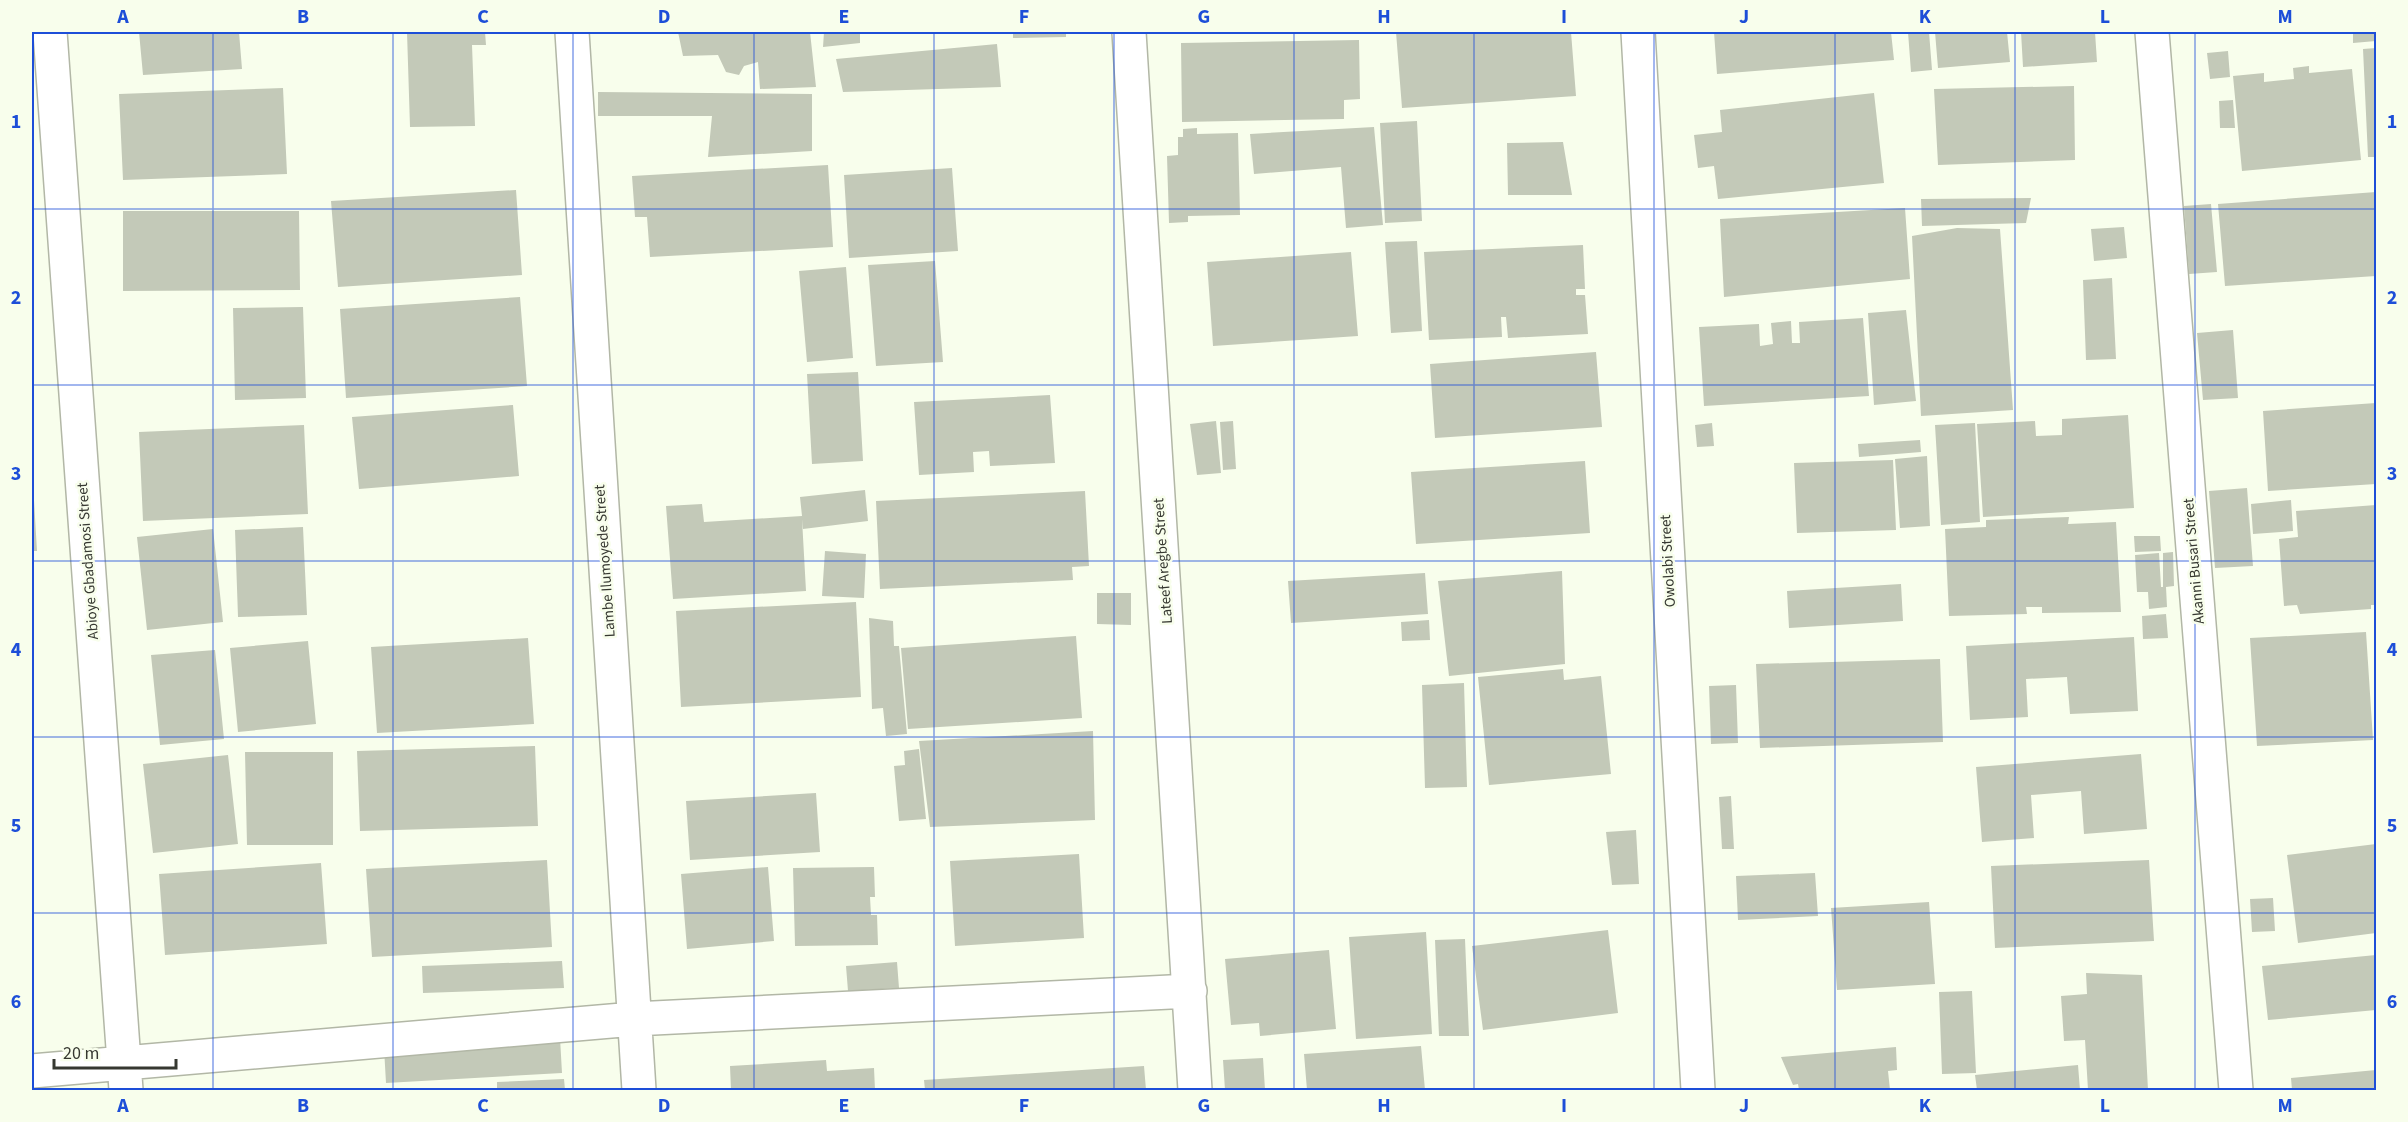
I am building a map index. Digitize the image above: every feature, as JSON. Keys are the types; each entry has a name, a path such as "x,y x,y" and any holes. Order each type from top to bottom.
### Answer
{"street":[{"name":"Abioye Gbadamosi Street","path":"50,32 125,1077"},
{"name":"Lambe Ilumoyede Street","path":"572,32 639,1090"},
{"name":"Lateef Aregbe Street","path":"1129,32 1195,1090"},
{"name":"Owolabi Street","path":"1638,32 1698,1090"},
{"name":"Akanni Busari Street","path":"2152,32 2236,1090"},
{"path":"32,1071 125,1077 634,1019 1190,991"}],"building":[{"path":"139,32 239,32 242,69 143,75"},
{"path":"407,32 485,32 486,45 472,45 475,126 410,127"},
{"path":"678,32 810,32 816,87 760,89 758,62 744,66 739,75 726,72 718,55 683,56"},
{"path":"824,32 860,32 860,43 823,47"},
{"path":"1013,32 1066,32 1066,37 1013,38"},
{"path":"1396,32 1571,32 1576,96 1402,108"},
{"path":"1714,32 1891,32 1894,60 1717,74"},
{"path":"1908,32 1929,32 1932,70 1911,72"},
{"path":"1935,32 2007,32 2010,62 1938,68"},
{"path":"2021,32 2095,32 2097,62 2023,67"},
{"path":"2353,32 2376,32 2376,41 2353,43"},
{"path":"1359,40 1360,99 1344,100 1344,119 1182,122 1181,43"},
{"path":"997,44 1001,87 843,92 836,59"},
{"path":"2376,48 2376,157 2368,157 2363,49"},
{"path":"2228,51 2230,77 2210,79 2207,53"},
{"path":"2309,66 2309,73 2352,69 2361,160 2242,171 2233,76 2264,73 2264,82 2294,79 2293,68"},
{"path":"2074,86 2075,160 1938,165 1934,89"},
{"path":"283,88 287,174 123,180 119,94"},
{"path":"598,92 812,94 812,151 708,157 712,116 598,116"},
{"path":"1874,93 1884,183 1718,199 1714,166 1698,168 1694,135 1722,132 1720,110"},
{"path":"2233,100 2235,128 2220,128 2219,101"},
{"path":"1417,121 1422,221 1385,223 1380,123"},
{"path":"1374,127 1383,225 1346,228 1341,167 1254,174 1250,134"},
{"path":"1197,128 1197,134 1238,133 1240,215 1188,216 1188,222 1169,223 1167,156 1178,155 1178,137 1183,137 1183,129"},
{"path":"1563,142 1572,195 1508,195 1507,143"},
{"path":"828,165 833,247 650,257 647,217 635,217 632,176"},
{"path":"952,168 958,251 849,258 844,175"},
{"path":"516,190 522,275 338,287 331,201"},
{"path":"2376,192 2376,276 2225,286 2218,204"},
{"path":"2031,198 2026,223 1922,226 1921,199"},
{"path":"2211,204 2217,272 2189,274 2184,206"},
{"path":"1905,208 1910,279 1724,297 1720,219"},
{"path":"123,211 299,211 300,290 123,291"},
{"path":"2124,227 2127,258 2094,261 2091,229"},
{"path":"1957,228 2000,229 2013,410 1921,416 1912,236"},
{"path":"1417,241 1422,331 1391,333 1385,242"},
{"path":"1583,245 1585,289 1576,289 1576,295 1585,295 1588,334 1508,338 1506,317 1501,317 1502,337 1429,340 1424,252"},
{"path":"1351,252 1358,336 1213,346 1207,262"},
{"path":"935,261 943,362 876,366 868,265"},
{"path":"846,267 853,358 807,362 799,271"},
{"path":"2112,278 2116,359 2086,360 2083,280"},
{"path":"520,297 527,386 346,398 340,309"},
{"path":"303,307 306,398 235,400 233,308"},
{"path":"1906,310 1916,401 1874,405 1868,313"},
{"path":"1863,318 1869,396 1704,406 1699,327 1759,324 1760,346 1773,344 1771,323 1791,321 1792,343 1800,343 1799,322"},
{"path":"2233,330 2238,398 2203,400 2197,333"},
{"path":"1596,352 1602,427 1435,438 1430,364"},
{"path":"858,372 863,461 812,464 807,374"},
{"path":"1050,395 1055,463 990,466 989,451 973,452 974,472 919,475 914,402"},
{"path":"2376,403 2376,484 2268,491 2263,411"},
{"path":"513,405 519,476 359,489 352,417"},
{"path":"2128,415 2134,508 1983,517 1977,424 2035,421 2036,436 2062,435 2062,419"},
{"path":"1216,421 1221,473 1197,475 1190,424"},
{"path":"1233,421 1236,469 1223,470 1220,422"},
{"path":"1712,423 1714,446 1697,447 1695,425"},
{"path":"1975,423 1980,522 1941,525 1935,425"},
{"path":"304,425 308,514 143,521 139,432"},
{"path":"1920,440 1921,452 1859,457 1858,444"},
{"path":"1927,456 1930,526 1900,528 1895,459"},
{"path":"1893,460 1896,530 1797,533 1794,463"},
{"path":"1585,461 1590,533 1416,544 1411,472"},
{"path":"33,483 37,551 32,551"},
{"path":"2247,488 2253,566 2215,568 2209,491"},
{"path":"865,490 868,521 803,529 802,519 806,591 673,599 666,506 702,504 704,522 802,516 800,497"},
{"path":"1085,491 1089,566 1072,567 1073,580 880,589 876,501"},
{"path":"2291,500 2293,531 2253,534 2251,504"},
{"path":"2376,505 2376,605 2371,605 2371,609 2300,614 2297,605 2284,606 2279,539 2298,537 2296,511"},
{"path":"2069,517 2068,524 2116,522 2121,612 2042,613 2042,607 2026,607 2027,614 1949,616 1945,529 1986,527 1986,520"},
{"path":"303,527 307,615 238,617 235,530"},
{"path":"213,529 223,622 147,630 137,537"},
{"path":"2134,536 2160,536 2161,551 2135,552"},
{"path":"825,551 866,554 864,598 822,596"},
{"path":"2173,552 2174,586 2166,587 2167,607 2149,609 2148,592 2137,592 2135,555 2159,553 2161,587 2163,587 2163,553"},
{"path":"1562,571 1565,664 1449,676 1438,581"},
{"path":"1425,573 1428,614 1291,623 1288,581"},
{"path":"1901,584 1903,621 1789,628 1787,591"},
{"path":"1097,593 1131,593 1131,625 1097,624"},
{"path":"856,602 861,697 681,707 676,611"},
{"path":"2166,614 2168,638 2143,639 2142,616"},
{"path":"869,618 893,621 894,646 899,646 907,734 886,736 883,708 872,709"},
{"path":"1429,620 1430,640 1402,641 1401,622"},
{"path":"2366,632 2373,740 2257,746 2250,638"},
{"path":"1076,636 1082,718 908,729 901,648"},
{"path":"2134,637 2138,711 2070,714 2067,677 2026,679 2028,717 1970,720 1966,646"},
{"path":"528,638 534,724 377,733 371,647"},
{"path":"308,641 316,724 238,732 230,648"},
{"path":"215,650 224,739 160,745 151,655"},
{"path":"1940,659 1943,742 1760,748 1756,664"},
{"path":"1563,669 1564,680 1601,676 1611,774 1489,785 1478,677"},
{"path":"1464,683 1467,787 1425,788 1422,685"},
{"path":"1736,685 1738,743 1711,744 1709,686"},
{"path":"1093,731 1095,820 930,827 919,741"},
{"path":"535,746 538,826 360,831 357,751"},
{"path":"919,749 926,819 899,821 894,766 905,765 904,751"},
{"path":"245,752 333,752 333,845 247,845"},
{"path":"2141,754 2147,829 2084,834 2081,791 2031,795 2034,838 1982,842 1976,767"},
{"path":"228,755 238,844 153,853 143,764"},
{"path":"816,793 820,852 690,860 686,801"},
{"path":"1731,796 1734,849 1722,849 1719,797"},
{"path":"1636,830 1639,884 1612,885 1606,832"},
{"path":"2376,844 2376,933 2298,943 2287,855"},
{"path":"1079,854 1084,938 955,946 950,861"},
{"path":"547,860 552,947 372,957 366,869"},
{"path":"2149,860 2154,941 1995,948 1991,866"},
{"path":"321,863 327,944 165,955 159,874"},
{"path":"768,867 774,941 687,949 681,874"},
{"path":"874,867 875,897 870,897 871,915 877,915 878,945 795,946 793,868"},
{"path":"1815,873 1818,916 1738,920 1736,876"},
{"path":"2273,898 2275,931 2252,932 2250,899"},
{"path":"1929,902 1935,984 1837,990 1831,908"},
{"path":"1608,930 1618,1013 1483,1030 1472,946"},
{"path":"1426,932 1432,1034 1356,1039 1349,937"},
{"path":"1465,939 1469,1036 1439,1036 1435,940"},
{"path":"1329,950 1336,1029 1260,1036 1259,1023 1231,1025 1225,959"},
{"path":"2376,955 2376,1010 2268,1020 2262,966"},
{"path":"562,961 564,988 423,993 422,966"},
{"path":"897,962 899,988 848,991 846,966"},
{"path":"2086,973 2142,975 2148,1090 2088,1090 2085,1040 2064,1041 2061,996 2087,994"},
{"path":"1972,991 1976,1073 1942,1074 1939,992"},
{"path":"560,1038 562,1073 386,1083 384,1048"},
{"path":"1421,1046 1425,1090 1307,1090 1304,1054"},
{"path":"1896,1047 1897,1070 1888,1071 1890,1090 1799,1090 1798,1084 1793,1085 1781,1057"},
{"path":"1263,1058 1265,1090 1225,1090 1223,1060"},
{"path":"826,1060 827,1071 874,1068 875,1090 731,1090 730,1066"},
{"path":"2078,1065 2080,1090 1977,1090 1975,1075"},
{"path":"1144,1066 1146,1090 925,1090 924,1080"},
{"path":"2376,1070 2376,1090 2292,1090 2291,1078"},
{"path":"564,1079 565,1090 497,1090 497,1082"}]}
